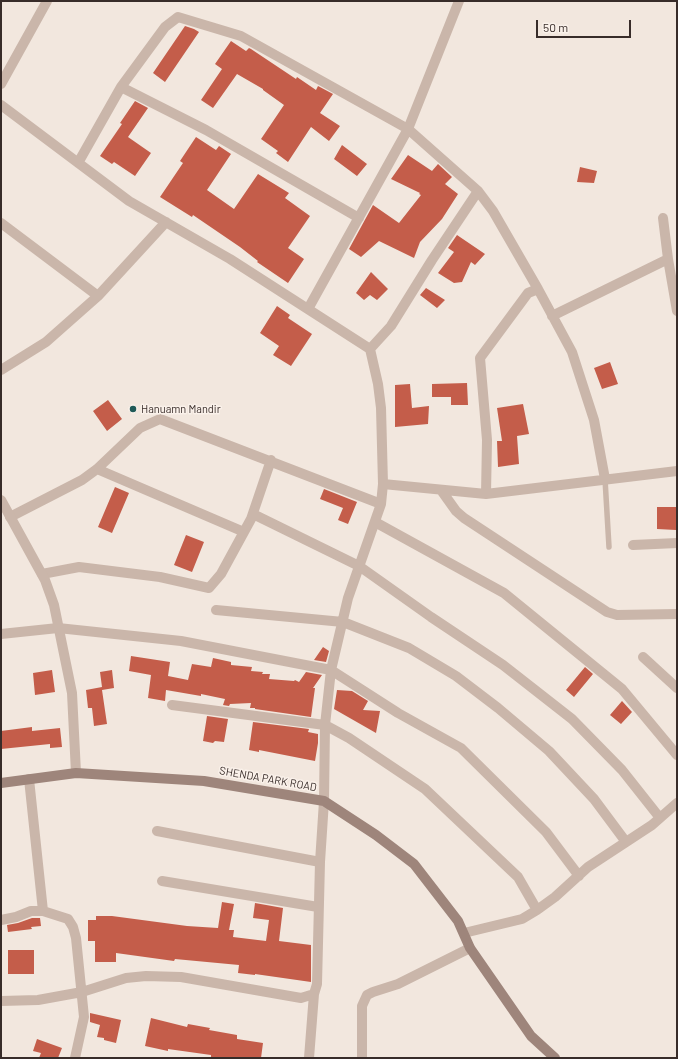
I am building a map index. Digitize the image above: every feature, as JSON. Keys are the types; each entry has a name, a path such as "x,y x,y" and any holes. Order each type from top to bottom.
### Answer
{"main road":[{"name":"SHENDA PARK ROAD","path":"1,783 76,773 204,781 324,801 376,835 414,864 458,921 470,948 531,1036 555,1058"}],"street":[{"path":"1,84 48,1"},
{"path":"308,309 408,129 459,1"},
{"path":"78,163 121,87 166,26 178,17 241,36 408,129 478,192 493,210 538,289 572,352 592,413 605,479"},
{"path":"121,87 206,130 359,218"},
{"path":"1,105 129,201 230,259 370,349 378,384 381,408 383,484 381,504 348,598 331,670 325,725 324,801 318,907 317,984 314,994 309,1058"},
{"path":"370,349 391,326 432,260 478,192"},
{"path":"663,218 677,311"},
{"path":"1,370 46,342 98,296 166,222"},
{"path":"1,223 98,296"},
{"path":"552,316 668,259"},
{"path":"486,494 487,440 480,358 528,293 538,289"},
{"path":"10,517 82,480 97,469 140,428 160,418 381,504"},
{"path":"42,574 79,567 160,577 209,588 221,574 253,514 271,460"},
{"path":"97,469 244,532"},
{"path":"383,484 486,494 677,471"},
{"path":"441,490 456,511 464,518 607,612 617,615 677,614"},
{"path":"1,500 42,574 54,605 72,693 76,773"},
{"path":"253,514 359,566 431,617 503,665 572,719 622,770 660,818"},
{"path":"374,522 504,593 622,689 677,755"},
{"path":"633,545 677,543"},
{"path":"216,610 343,622 409,648 456,676 498,708 549,752 594,799 626,842"},
{"path":"1,634 58,628 181,641 331,670 398,713 461,748 546,832 579,876"},
{"path":"642,657 677,688"},
{"path":"172,705 325,725 349,738 425,789 518,877 537,910"},
{"path":"29,780 43,910"},
{"path":"464,933 522,919 537,910 555,897 588,867 652,825 677,803"},
{"path":"157,831 320,862"},
{"path":"162,881 318,907"},
{"path":"1,920 16,917 31,911 43,910 68,919 73,927 76,938 84,1017 76,1058"},
{"path":"362,1058 362,1006 367,995 398,984 470,948"},
{"path":"1,1001 38,1000 82,992 126,978 146,976 181,977 301,998 314,994"}],"lane":[{"path":"605,479 609,547"}],"building":[{"path":"185,26 199,32 165,82 153,73"},
{"path":"231,41 246,51 249,48 251,49 296,79 297,77 316,90 318,86 333,94 320,113 340,126 329,141 311,127 288,162 276,153 278,151 261,139 284,105 263,89 237,74 213,108 201,100 222,69 215,64"},
{"path":"135,101 148,108 128,137 151,153 135,176 114,162 112,164 100,156 122,124 120,123"},
{"path":"196,137 216,150 219,146 231,154 207,190 234,209 258,174 289,193 285,198 310,216 288,248 304,259 288,283 257,262 258,261 240,247 193,215 192,217 160,197 183,163 180,161"},
{"path":"342,145 367,164 357,176 334,159"},
{"path":"408,155 432,171 438,164 452,177 445,184 458,194 442,219 420,242 414,258 379,241 361,257 349,249 373,205 399,223 421,195 419,194 420,193 391,179"},
{"path":"580,167 597,171 594,183 577,182"},
{"path":"457,235 485,254 475,265 471,262 462,282 454,283 438,273 454,252 448,248"},
{"path":"371,272 388,289 377,300 370,295 364,300 356,293"},
{"path":"426,288 445,300 437,308 420,295"},
{"path":"277,306 290,315 288,318 312,334 291,366 273,355 279,346 260,333"},
{"path":"610,362 618,384 602,389 594,368"},
{"path":"467,383 468,405 451,405 451,397 432,397 432,384"},
{"path":"410,384 412,408 429,406 428,424 395,427 395,385"},
{"path":"108,400 122,419 107,431 93,411"},
{"path":"523,404 529,434 517,436 519,464 498,467 497,441 502,441 497,408"},
{"path":"115,487 129,493 112,533 98,527"},
{"path":"324,489 357,502 348,524 338,520 343,508 320,499"},
{"path":"657,507 677,507 676,530 657,529"},
{"path":"186,535 204,542 192,572 174,565"},
{"path":"323,647 329,651 326,662 314,660"},
{"path":"131,656 170,662 168,676 188,680 192,664 211,667 213,658 231,662 231,665 252,667 251,671 263,672 262,674 270,674 269,679 295,680 299,682 306,672 322,675 313,688 315,688 311,717 250,708 251,703 230,704 229,706 223,705 225,699 201,694 201,696 166,690 165,701 148,698 151,675 129,671"},
{"path":"585,667 593,674 574,697 566,690"},
{"path":"52,670 55,692 35,695 33,673"},
{"path":"112,670 114,688 102,690 107,724 94,726 92,708 88,708 86,690 102,687 100,672"},
{"path":"337,690 352,691 368,701 363,710 380,711 376,733 334,709"},
{"path":"622,701 632,712 621,724 610,715"},
{"path":"207,716 228,719 224,742 215,741 213,743 203,741"},
{"path":"253,722 309,729 308,732 318,734 315,761 259,750 259,752 249,750"},
{"path":"32,727 32,731 60,728 62,747 50,748 50,744 1,749 1,731"},
{"path":"222,902 234,904 229,930 234,930 233,937 266,941 269,920 253,918 255,903 283,908 279,941 311,945 311,982 238,973 239,965 175,959 174,961 116,953 116,962 95,962 95,941 88,941 88,920 96,920 96,916 112,916 187,926 218,928"},
{"path":"32,918 40,918 41,926 31,927 32,929 8,932 7,925"},
{"path":"8,950 34,950 34,974 8,974"},
{"path":"90,1013 121,1020 116,1043 97,1037 100,1025 90,1022"},
{"path":"151,1018 187,1027 188,1024 210,1028 209,1030 237,1035 237,1039 263,1043 261,1058 211,1058 211,1055 168,1049 168,1051 145,1046"},
{"path":"37,1039 62,1048 58,1058 39,1058 41,1053 33,1051"}],"place":[{"name":"Hanuamn Mandir","path":"133,409"}]}
